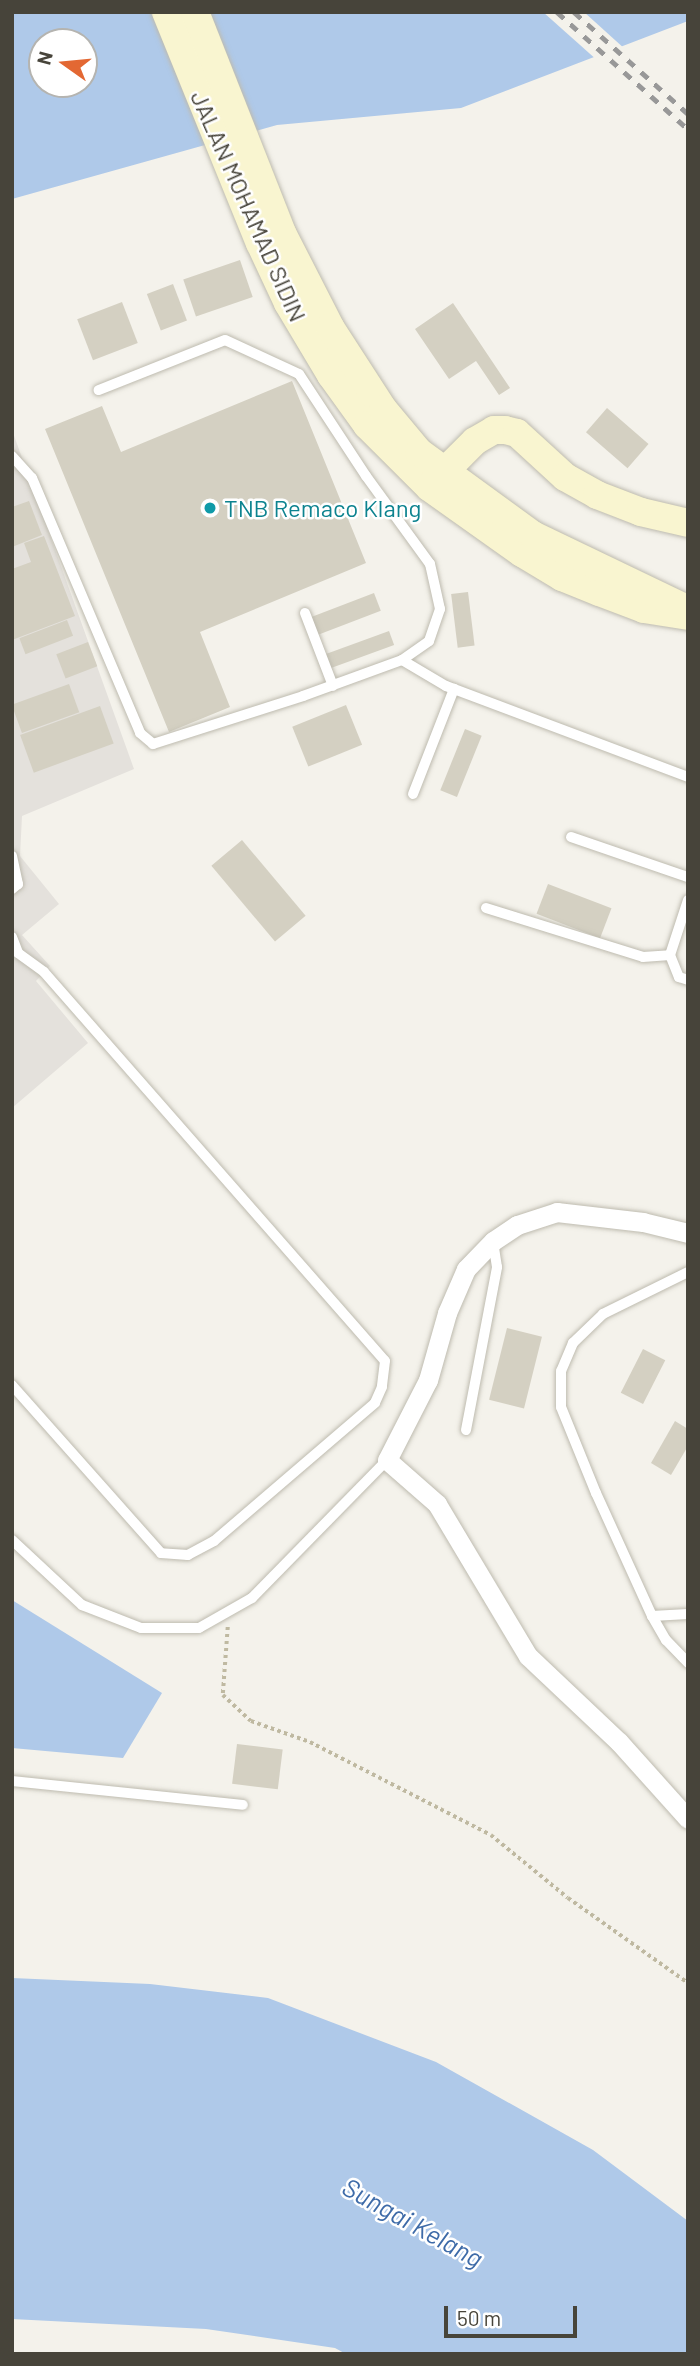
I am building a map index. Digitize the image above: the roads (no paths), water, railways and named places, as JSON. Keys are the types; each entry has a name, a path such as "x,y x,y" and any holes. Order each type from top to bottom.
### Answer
{"main road":[{"name":"JALAN MOHAMAD SIDIN","path":"166,12 260,243 299,297"},
{"name":"JALAN MOHAMAD SIDIN","path":"195,12 282,233 299,297 331,375 367,425 437,480 489,532 562,577 644,609 688,616"},
{"path":"437,480 475,441 494,430 505,430 517,433 565,477 597,495 641,512 688,523"},
{"name":"JALAN MOHAMAD SIDIN","path":"437,480 533,535 688,609"}],"street":[{"path":"688,1233 643,1222 557,1212 517,1224 493,1241 466,1269 447,1313 428,1380 387,1460 437,1504 528,1656 619,1742 688,1819"}],"lane":[{"path":"12,456 32,478 140,733 153,744 402,660 429,641 440,609 430,564 366,476 299,374 225,340 99,390"},
{"path":"305,613 333,685"},
{"path":"402,660 423,675 454,689 688,777"},
{"path":"413,794 454,689"},
{"path":"571,837 688,877"},
{"path":"12,856 18,884 12,889"},
{"path":"688,900 670,955 679,977 688,980"},
{"path":"486,908 643,957 670,955"},
{"path":"12,937 18,953 44,972 385,1361 382,1387 375,1403 214,1541 188,1555 161,1553 12,1385"},
{"path":"466,1430 497,1267 493,1241"},
{"path":"688,1272 603,1314 573,1343 561,1371 561,1407 652,1616 666,1640 688,1663"},
{"path":"12,1539 82,1605 141,1628 199,1628 252,1598 387,1460"},
{"path":"652,1616 688,1614"},
{"path":"12,1781 243,1805"}],"water":[{"path":"12,12 688,12 688,21 461,108 277,125 12,199"},
{"path":"12,1600 162,1693 123,1758 12,1748"},
{"name":"Sungai Kelang","path":"12,1978 150,1984 268,1998 436,2062 593,2150 688,2221 688,2354 346,2354 335,2348 206,2329 12,2319"}],"railway":[{"path":"557,12 688,129"},
{"path":"574,12 688,114"}],"place":[{"name":"TNB Remaco Klang","path":"210,508"}]}
